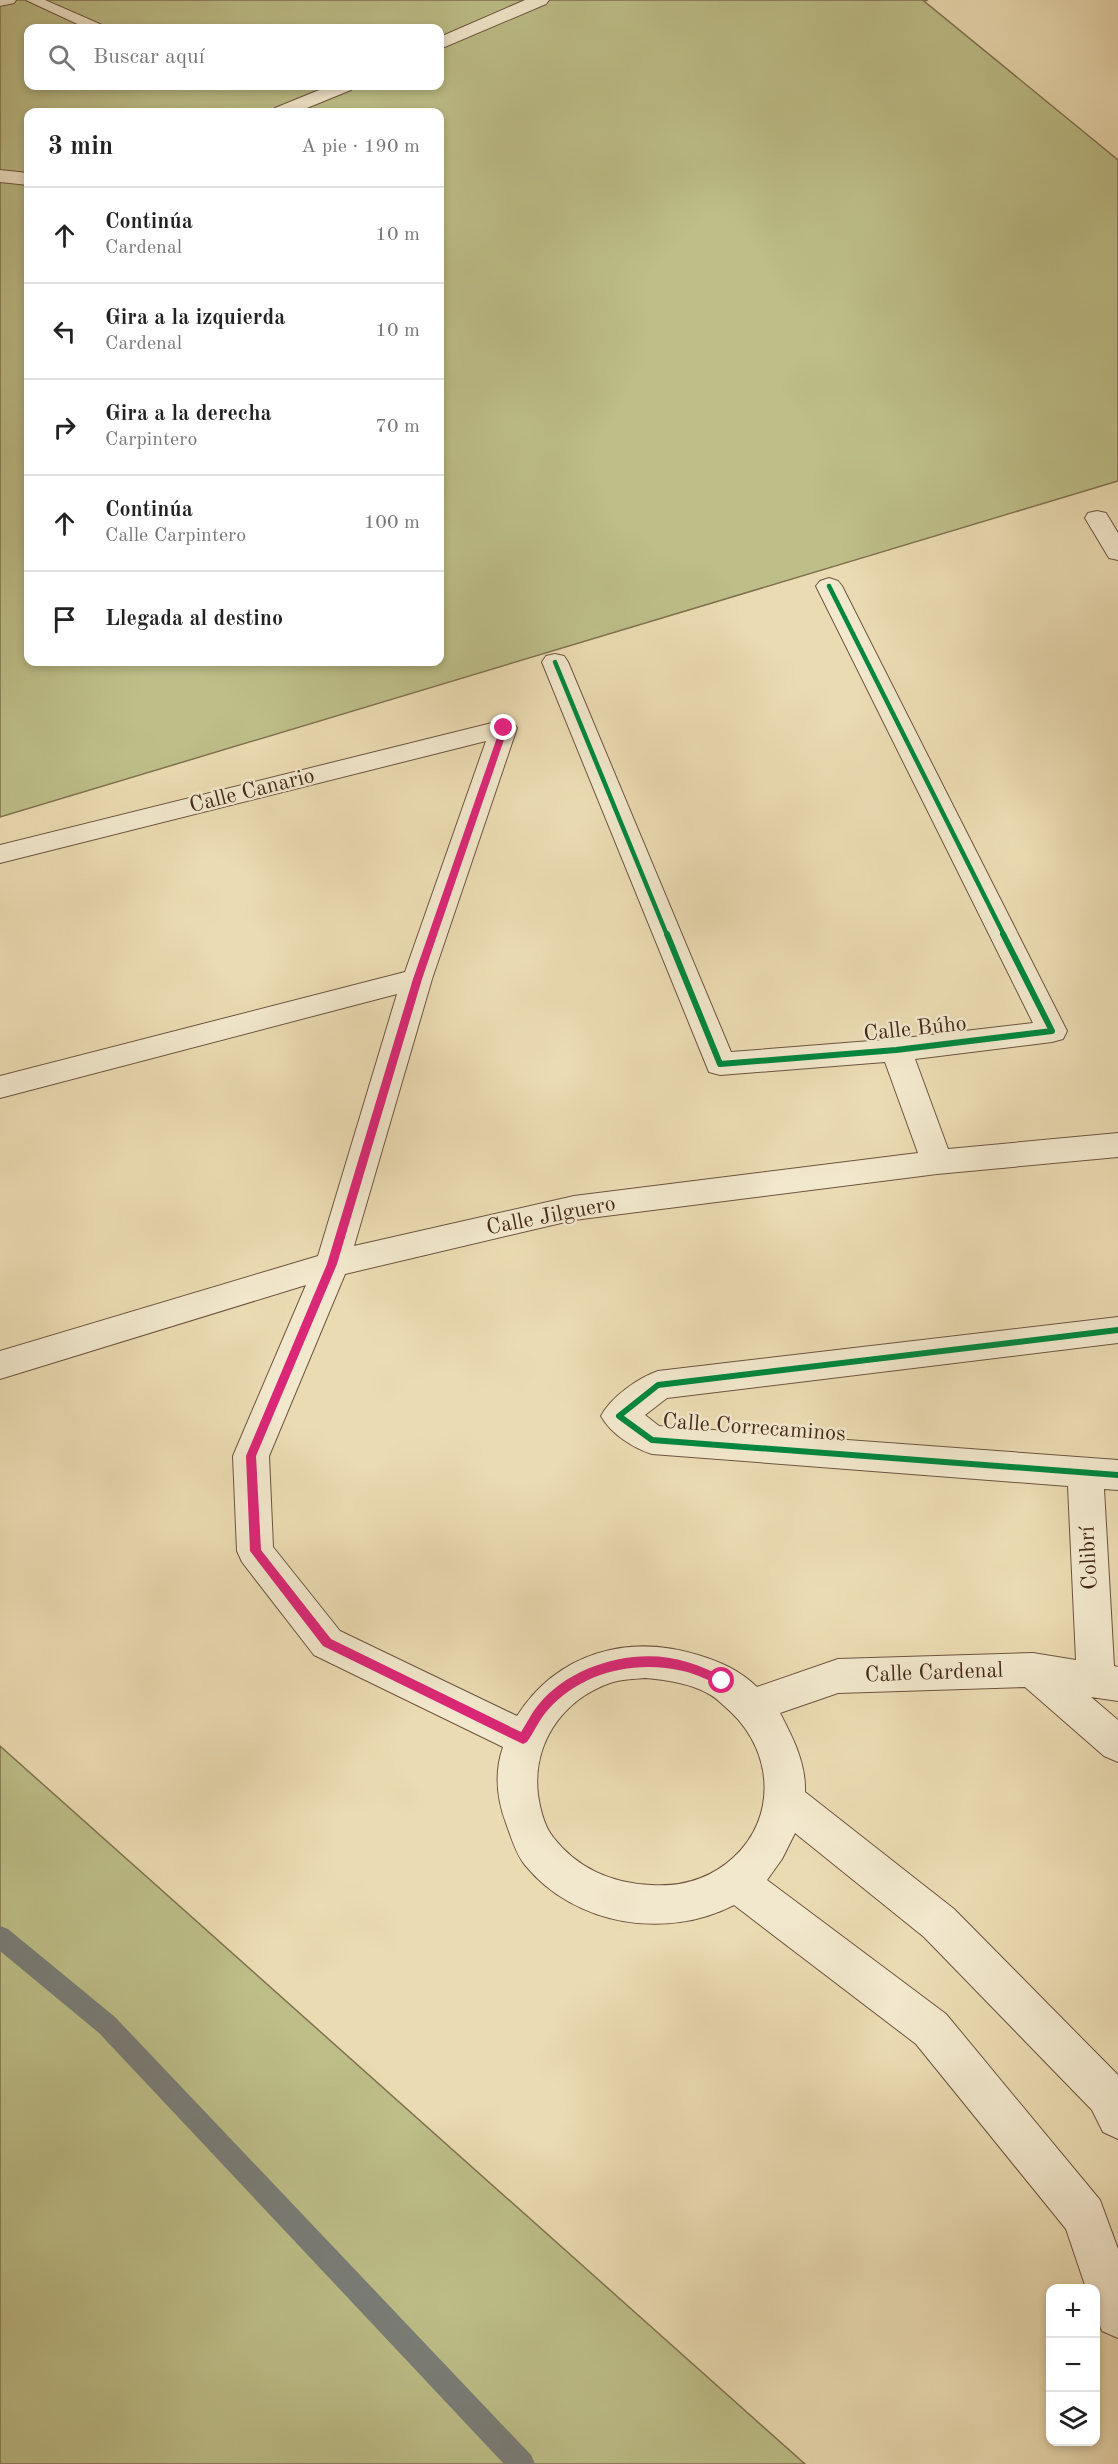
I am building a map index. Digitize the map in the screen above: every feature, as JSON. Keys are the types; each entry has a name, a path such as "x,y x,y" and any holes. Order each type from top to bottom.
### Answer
{"street":[{"path":"444,42 540,0"},
{"path":"292,108 334,90"},
{"path":"0,176 24,179"},
{"path":"1097,518 1118,553"},
{"name":"Calle Búho","path":"555,662 720,1064 896,1050 1052,1031 830,586"},
{"name":"Calle Canario","path":"0,854 504,728 417,979"},
{"path":"0,1087 417,979"},
{"path":"417,979 332,1264 251,1456 255,1551 327,1643 523,1738"},
{"name":"Calle Búho","path":"896,1050 937,1162"},
{"name":"Calle Jilguero","path":"0,1365 332,1264 574,1208 937,1162 1118,1145"},
{"name":"Calle Correcaminos","path":"1101,1474 652,1440 619,1416 658,1384 1118,1330"},
{"name":"Colibrí","path":"1101,1474 1107,1681"},
{"path":"646,1661 685,1666 722,1681 753,1706 773,1735 785,1767 786,1801 777,1833 759,1861 737,1882 695,1902 651,1907 607,1899 569,1879 539,1851 520,1814 516,1776 523,1738 543,1707 571,1683 606,1667 646,1661"},
{"path":"1033,1670 1118,1744"},
{"name":"Calle Cardenal","path":"753,1706 838,1676 1033,1670 1107,1681"},
{"path":"786,1801 939,1923 1107,2095 1118,2117"},
{"path":"737,1882 931,2029 1084,2216 1118,2315"}],"lane":[{"path":"0,2 9,0"},
{"path":"33,0 88,24"}],"green space":[{"path":"0,0 928,0 924,1 1118,160 1118,481 0,817"},
{"path":"0,1746 805,2464 0,2464"}],"waterway":[{"path":"0,1937 107,2025 522,2464"}],"cycle path":[{"path":"555,662 720,1064 896,1050 1052,1031 829,586"},
{"path":"504,728 417,979 332,1264 251,1456 255,1551 327,1643 523,1738"},
{"path":"1118,1330 658,1385 619,1416 652,1440 1118,1475"}],"route":[{"path":"504,728 417,979 332,1264 251,1456 255,1551 327,1643 523,1738 543,1707 571,1683 606,1667 646,1661 685,1666 722,1681"}]}
